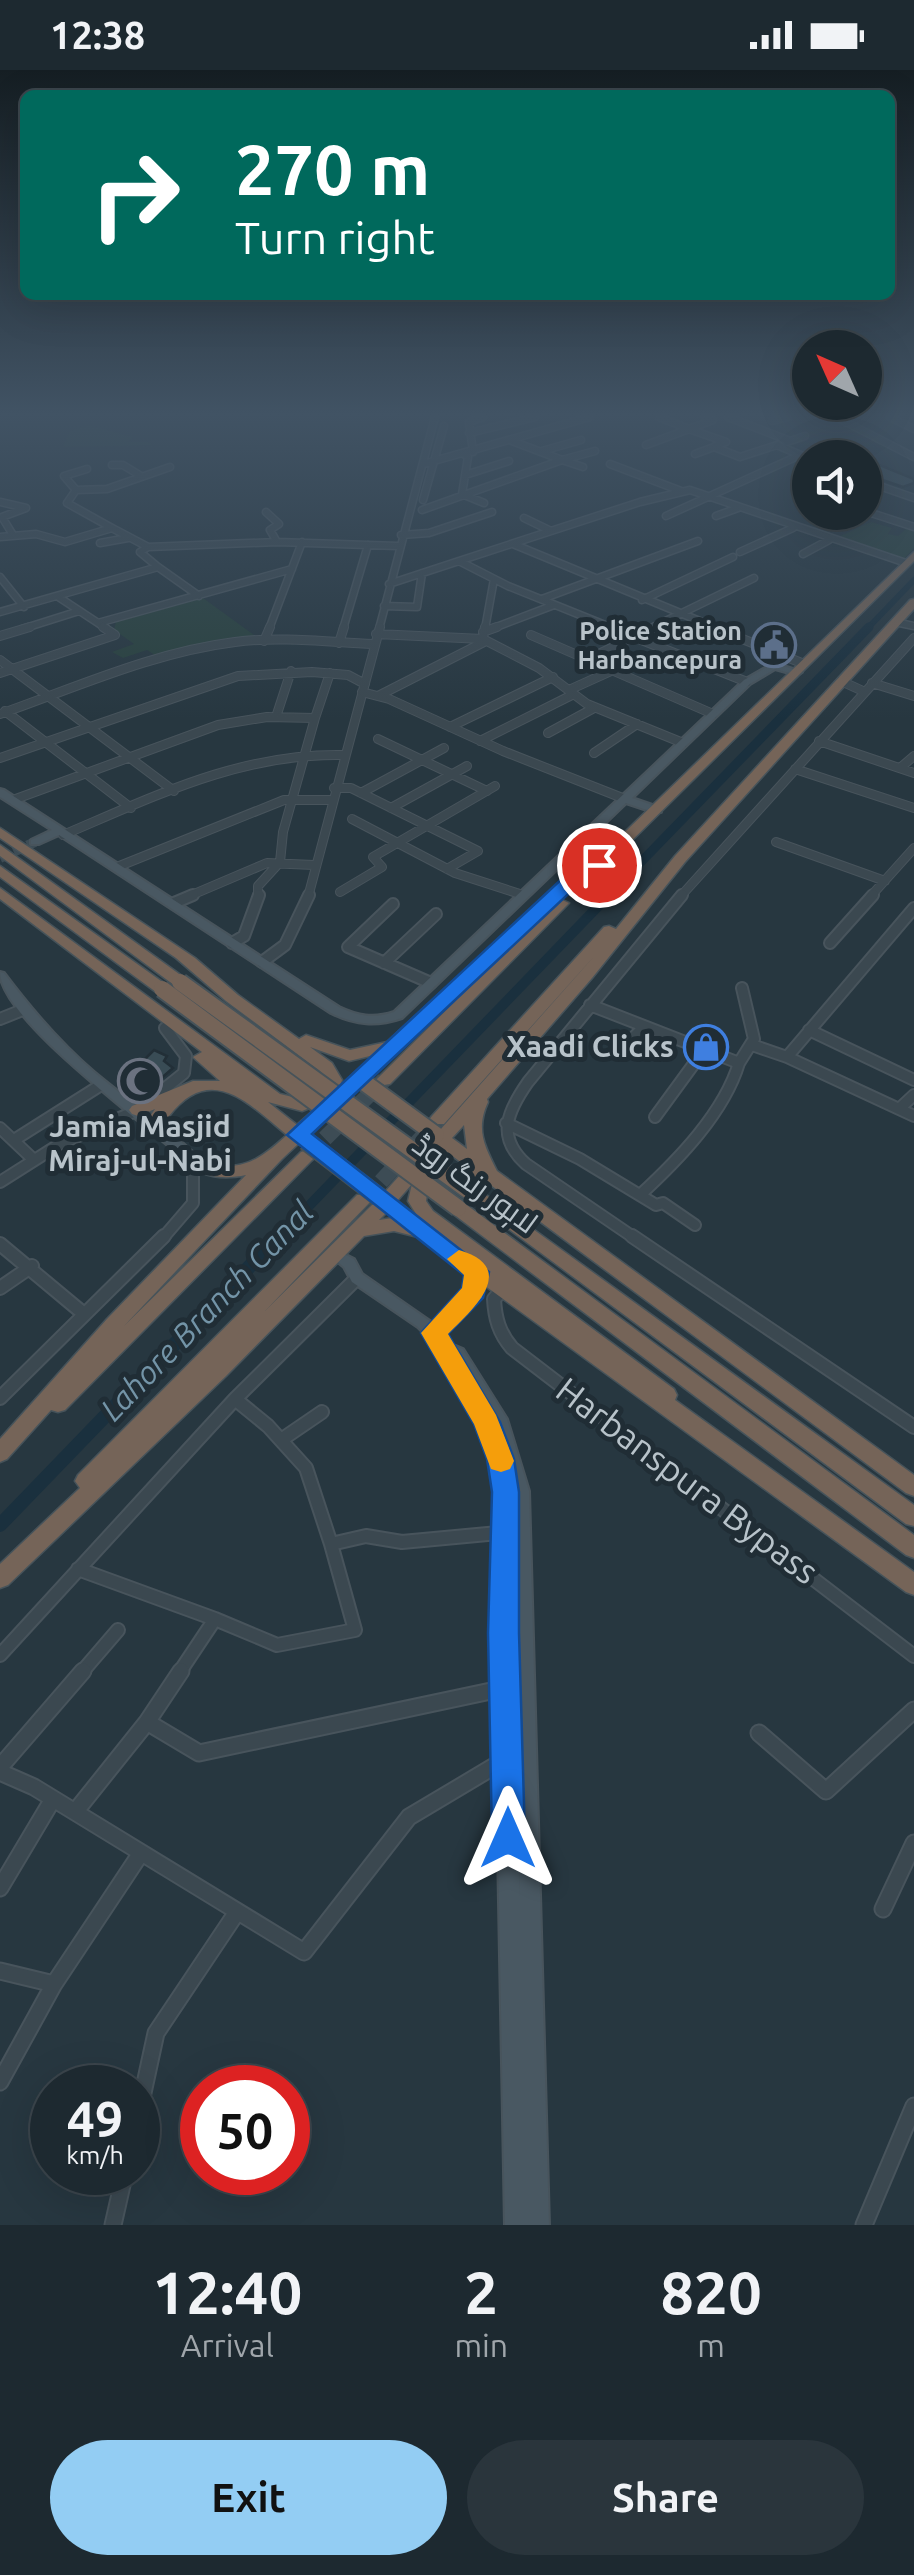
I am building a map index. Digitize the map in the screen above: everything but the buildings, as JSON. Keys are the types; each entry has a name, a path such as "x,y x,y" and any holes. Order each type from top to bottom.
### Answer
{"highway":[{"path":"384,1080 910,559"},
{"path":"439,1131 486,1091 680,858 914,602"},
{"path":"0,832 439,1131 514,1195 914,1487"},
{"name":"لاہور رنگ روڈ","path":"0,849 180,982 914,1548"},
{"path":"0,1576 106,1460 376,1200 628,908 680,858"},
{"path":"0,1457 304,1144 400,1039 574,878 599,865"},
{"name":"لاہور رنگ روڈ","path":"0,870 162,989 914,1517"},
{"path":"0,892 274,1098 302,1105 329,1093 334,1080 326,1067 182,956"},
{"path":"106,975 304,1144 376,1200 914,1585"},
{"path":"306,1040 350,1056 378,1051 400,1039"},
{"path":"138,1110 185,1090 214,1084 241,1089"},
{"path":"166,1132 161,1124 164,1106 185,1090"},
{"path":"486,1091 474,1113 472,1138 482,1162 514,1195"},
{"path":"0,1457 114,1324 276,1156 282,1134 270,1113"},
{"path":"193,1160 203,1168 248,1170 304,1144"},
{"path":"514,1195 460,1170 426,1179 416,1193 420,1209 427,1216 642,1374 736,1454"},
{"path":"0,1576 336,1255 358,1230 376,1200"},
{"path":"358,1230 394,1224 434,1240"}],"street":[{"path":"92,518 148,548"},
{"path":"272,518 279,524 270,530 277,542"},
{"path":"262,962 291,936 305,909 407,518"},
{"path":"402,535 429,533 475,518"},
{"path":"524,518 551,531"},
{"path":"389,584 596,518"},
{"path":"766,518 792,528"},
{"path":"885,518 914,527"},
{"path":"5,532 38,534 65,542 112,528"},
{"path":"642,600 792,528"},
{"path":"799,530 910,559"},
{"path":"100,542 129,538"},
{"path":"803,554 829,540"},
{"path":"199,596 140,552 148,548 277,542 398,546"},
{"path":"264,640 302,542"},
{"path":"540,599 698,542"},
{"path":"513,544 780,655 801,668"},
{"path":"339,643 368,545"},
{"path":"458,561 554,605 746,682"},
{"path":"0,612 158,568"},
{"path":"98,623 292,569"},
{"path":"384,606 417,607 422,573"},
{"path":"0,577 24,607"},
{"path":"586,660 754,578"},
{"path":"484,637 494,579"},
{"path":"0,673 115,634 58,596"},
{"path":"378,696 484,637 554,605"},
{"path":"0,636 80,611"},
{"path":"895,622 914,626"},
{"path":"376,634 484,637 552,677 594,708 683,743"},
{"path":"531,635 713,714"},
{"path":"914,638 610,981 516,1102 506,1123 507,1143 516,1155 914,1427"},
{"path":"2,711 189,652 264,640 373,644"},
{"path":"0,792 335,1010 363,1022 398,1015 746,682 780,655"},
{"path":"0,660 174,791"},
{"path":"766,669 801,668"},
{"path":"480,740 611,670"},
{"path":"0,758 225,680 292,671 330,673 348,676 378,696 658,810"},
{"path":"276,717 292,671"},
{"path":"232,942 244,936 259,895 258,886 280,862 292,800 330,673"},
{"path":"450,726 552,677"},
{"path":"840,681 914,696"},
{"path":"548,734 594,708"},
{"path":"2,711 131,808"},
{"path":"13,800 218,725 276,717 315,718"},
{"path":"594,753 637,724"},
{"path":"340,892 382,867 373,857 491,788 451,774 378,739"},
{"path":"820,741 914,773"},
{"path":"361,792 444,748"},
{"path":"35,842 242,765 305,751 343,755"},
{"path":"900,768 914,756"},
{"path":"392,808 466,766"},
{"path":"794,769 914,808"},
{"path":"334,788 361,792 478,851 447,869"},
{"path":"117,866 292,800 331,800"},
{"path":"352,819 447,869 523,895"},
{"path":"776,842 885,881"},
{"path":"830,943 914,848"},
{"path":"174,903 267,862 314,865"},
{"path":"550,871 574,878"},
{"path":"392,904 348,947 431,983"},
{"path":"787,1057 914,908"},
{"path":"384,963 436,914"},
{"path":"586,975 610,981"},
{"path":"0,976 25,1009 101,1084 166,1132 193,1160 192,1202 186,1214 0,1398"},
{"path":"640,1195 688,1152 702,1125 732,1090 739,1063 752,1045 742,988"},
{"path":"590,1005 739,1063"},
{"path":"0,1019 25,1009"},
{"path":"0,1182 60,1144 138,1110 184,1073 186,1056 165,1028"},
{"path":"618,1054 643,1028"},
{"path":"809,1030 914,1080"},
{"path":"752,1045 787,1057 914,1116"},
{"path":"655,1118 704,1050"},
{"path":"14,1140 101,1084"},
{"path":"899,1109 914,1095"},
{"path":"506,1123 580,1159 695,1224"},
{"path":"0,1128 34,1160"},
{"path":"0,1244 32,1266 84,1314"},
{"path":"336,1255 350,1263 357,1278 440,1341 446,1358 487,1422 500,1459 513,1532 514,1684 508,1758 518,2225"},
{"path":"0,1288 32,1266"},
{"path":"440,1341 474,1291 477,1272"},
{"path":"0,1655 235,1400 357,1278"},
{"name":"Harbanspura Bypass","path":"502,1290 494,1299 494,1308 500,1334 512,1348 914,1656"},
{"path":"78,1569 278,1645 355,1630 306,1468 235,1400"},
{"path":"281,1440 322,1412"},
{"path":"331,1544 366,1536 402,1542 513,1532"},
{"path":"75,1812 147,1722 215,1618"},
{"path":"118,1630 0,1770 304,1952 408,1817 508,1758 524,1744"},
{"path":"147,1722 199,1754 514,1684"},
{"path":"514,1684 524,1744 537,2225"},
{"path":"760,1732 826,1791 914,1710"},
{"path":"0,1888 53,1799"},
{"path":"883,1909 914,1842"},
{"path":"0,2082 54,1984 141,1853"},
{"path":"149,2065 156,2033 237,1912"},
{"path":"0,1970 54,1984"},
{"path":"864,2225 914,2106"},
{"path":"113,2225 120,2195"}],"green space":[{"path":"882,525 892,528 888,534 898,536 908,527 914,529 914,548 903,560 832,540 854,530 882,530"},
{"path":"203,598 253,637 215,640 158,657 147,650 123,658 112,652 134,644 114,630 116,622"}],"waterway":[{"name":"Lahore Branch Canal","path":"867,629 914,580"},
{"name":"Lahore Branch Canal","path":"607,897 869,627"},
{"name":"Lahore Branch Canal","path":"277,1239 609,895"},
{"name":"Lahore Branch Canal","path":"0,1525 279,1236"}],"tunnel":[{"path":"0,858 35,842"},
{"path":"307,1156 384,1080"},
{"path":"364,1200 438,1120"}],"slow traffic":[{"path":"459,1259 477,1272 474,1291 434,1333 487,1422 501,1461"}],"place":[{"name":"Police Station Harbancepura","path":"774,645"},
{"name":"Xaadi Clicks","path":"706,1047"},
{"name":"Jamia Masjid Miraj-ul-Nabi","path":"140,1081"}],"route":[{"path":"508,1838 506,1492 487,1422 434,1333 468,1301 477,1272 298,1135 574,878 599,865"}]}
